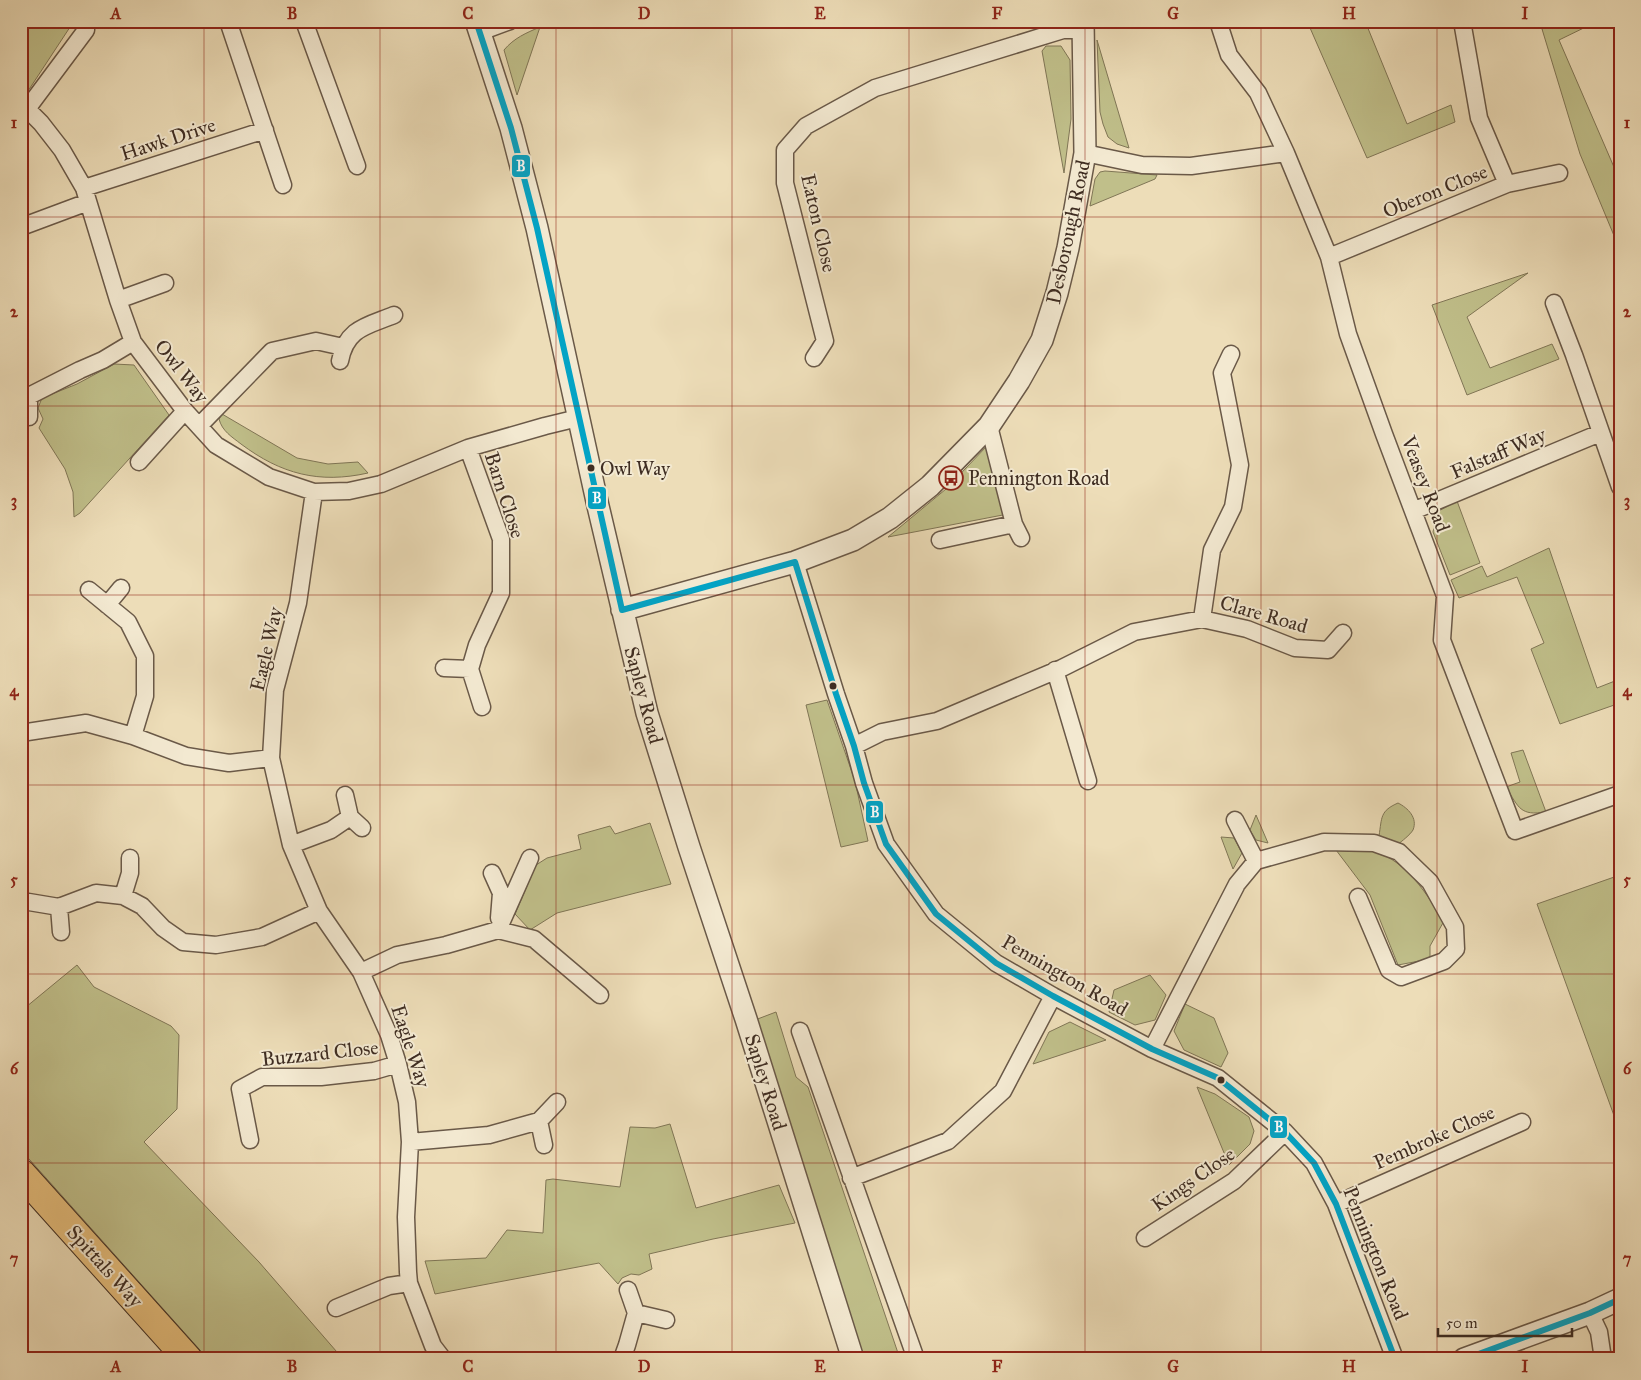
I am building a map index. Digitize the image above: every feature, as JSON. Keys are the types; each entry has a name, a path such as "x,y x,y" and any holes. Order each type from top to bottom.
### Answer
{"highway":[{"name":"Spittals Way","path":"21,1173 188,1359"}],"street":[{"path":"228,21 283,185"},
{"path":"304,21 357,166"},
{"path":"478,27 510,21"},
{"name":"Veasey Road","path":"1218,21 1230,55 1258,93 1286,153 1329,256 1348,334 1445,596 1442,640 1515,831 1620,794"},
{"path":"1462,21 1479,118 1507,184"},
{"name":"Desborough Road","path":"622,610 795,562 853,540 890,518 930,486 989,426 1020,381 1042,340 1057,293 1068,248 1085,153 1083,26"},
{"name":"Eaton Close","path":"814,358 825,341 785,183 785,150 806,126 875,88 1063,30 1083,26"},
{"name":"Sapley Road","path":"478,27 516,146 537,228 578,418 647,713 853,1359"},
{"name":"Owl Way","path":"86,30 24,108 41,123 62,150 86,195 133,342 185,411 216,444 269,477 314,492 349,491 381,484 468,448 578,418"},
{"name":"Hawk Drive","path":"86,195 265,130"},
{"path":"1085,153 1142,166 1191,166 1286,153"},
{"name":"Oberon Close","path":"1329,256 1507,184 1559,172"},
{"path":"21,227 86,195"},
{"path":"118,300 165,283"},
{"path":"1554,303 1620,487"},
{"name":"Owl Way","path":"199,426 272,351 316,341 342,354 355,331 394,315"},
{"name":"Owl Way","path":"29,417 25,392 103,360 133,342"},
{"path":"1202,619 1212,550 1233,507 1240,465 1222,373 1231,354"},
{"path":"139,462 185,411"},
{"path":"940,540 1017,531 989,426"},
{"name":"Falstaff Way","path":"1412,511 1600,433"},
{"name":"Barn Close","path":"468,448 502,539 501,593 477,645 470,669"},
{"name":"Eagle Way","path":"314,492 298,603 275,690 271,758 291,845 318,911 361,972 390,1036 407,1102 410,1142 406,1217 408,1272 410,1283 434,1346 443,1359"},
{"name":"Pennington Road","path":"795,562 854,746 864,784 886,844 936,914 996,963 1152,1049 1218,1078 1285,1132 1314,1163 1336,1204 1394,1359"},
{"path":"107,605 121,588"},
{"path":"89,590 128,622 145,656 145,696 133,736"},
{"name":"Clare Road","path":"854,746 882,732 937,721 1055,670 1134,632 1202,619 1247,629 1295,648 1328,650 1343,633"},
{"path":"444,668 470,669 482,707"},
{"path":"1055,670 1088,781"},
{"path":"21,733 86,723 133,736 186,756 229,763 271,758"},
{"path":"291,845 356,822 345,794"},
{"path":"1235,820 1256,861"},
{"path":"1152,1049 1237,884 1256,861 1324,842 1374,843 1399,852 1430,882 1454,927 1456,949 1444,961 1401,977 1389,970 1358,897"},
{"path":"123,896 130,872 130,858"},
{"path":"498,930 530,858"},
{"path":"492,873 501,893 498,930"},
{"path":"29,902 58,907 96,893 123,896 142,906 163,928 183,942 216,945 262,937 318,911"},
{"path":"58,907 61,932"},
{"path":"361,972 397,955 446,945 498,930 534,939 600,995"},
{"path":"851,1178 948,1141 1003,1091 1053,996"},
{"path":"800,1031 916,1359"},
{"name":"Buzzard Close","path":"250,1140 240,1089 262,1077 330,1076 374,1072 398,1064"},
{"path":"410,1142 489,1135 539,1121 557,1102"},
{"path":"539,1121 544,1145"},
{"name":"Pembroke Close","path":"1336,1204 1522,1122"},
{"name":"Kings Close","path":"1145,1238 1234,1181 1285,1132"},
{"path":"343,1308 389,1286 410,1283"},
{"path":"622,1359 628,1345 636,1313 628,1290"},
{"path":"1464,1359 1620,1299"},
{"path":"1590,1312 1598,1332 1603,1359"},
{"path":"636,1313 666,1320"}],"shaded area":[{"path":"21,21 74,21 28,91 21,89"},
{"path":"1307,21 1365,21 1407,124 1451,105 1455,122 1367,158"},
{"path":"1558,21 1596,22 1559,40 1620,181 1620,250 1580,154 1542,29"},
{"path":"540,27 517,95 504,50 516,39"},
{"path":"1097,40 1129,148 1117,144 1108,137 1103,124 1100,112"},
{"path":"1046,46 1061,46 1070,60 1071,119 1064,173 1042,51"},
{"path":"1100,172 1157,175 1155,179 1090,206 1095,179"},
{"path":"1528,273 1467,317 1490,368 1552,344 1559,359 1467,395 1432,305"},
{"path":"114,364 134,365 169,415 80,513 74,517 73,492 65,469 39,428 43,419 38,408 42,398 77,384"},
{"path":"222,414 297,458 328,464 358,462 368,473 350,476 317,477 301,474 271,463 241,444 225,430 219,419"},
{"path":"986,447 1008,514 888,537 946,489"},
{"path":"1457,501 1480,563 1450,575 1433,532 1437,512"},
{"path":"1549,548 1597,688 1620,679 1620,703 1560,724 1531,649 1544,643 1517,577 1459,598 1451,580 1482,566 1487,577"},
{"path":"827,700 855,781 868,841 841,847 806,705"},
{"path":"1523,750 1546,812 1531,813 1521,809 1506,787 1520,782 1511,753"},
{"path":"1398,803 1411,814 1414,826 1410,834 1397,845 1379,836 1383,815 1388,809"},
{"path":"1256,815 1268,843 1256,840 1250,830"},
{"path":"650,823 671,884 557,913 530,930 515,914 536,865 547,858 581,849 578,835 610,826 615,834"},
{"path":"1221,837 1234,838 1242,853 1233,869"},
{"path":"1336,850 1361,850 1386,856 1397,863 1415,880 1444,921 1430,946 1430,959 1398,965 1370,895"},
{"path":"1620,875 1620,1132 1537,904"},
{"path":"77,965 94,987 171,1026 179,1035 177,1109 144,1142 259,1262 343,1359 208,1359 21,1150 21,1002 26,1007"},
{"path":"1150,975 1166,995 1155,1020 1135,1025 1109,1012 1114,990"},
{"path":"1185,1004 1214,1018 1228,1053 1221,1067 1184,1050 1174,1031"},
{"path":"776,1012 796,1077 808,1087 900,1359 862,1359 755,1020"},
{"path":"1070,1022 1106,1040 1033,1064 1049,1032"},
{"path":"1197,1087 1215,1094 1249,1117 1254,1131 1250,1144 1229,1165"},
{"path":"670,1124 696,1208 779,1185 795,1223 649,1254 652,1269 639,1275 631,1274 622,1278 618,1284 599,1263 435,1294 425,1261 486,1258 507,1230 543,1233 546,1180 553,1179 620,1187 630,1127 655,1128"}],"transit line":[{"name":"B","path":"476,21 511,128 537,228 622,610"},
{"name":"B","path":"795,562 864,783 886,844 936,914 996,963 1152,1049 1218,1078 1285,1132 1314,1163 1336,1204 1395,1359"},
{"name":"B","path":"622,610 795,562"},
{"name":"B","path":"1465,1359 1590,1313 1620,1299"}],"place":[{"name":"Owl Way","path":"591,468"},
{"name":"Pennington Road","path":"951,478"}]}
